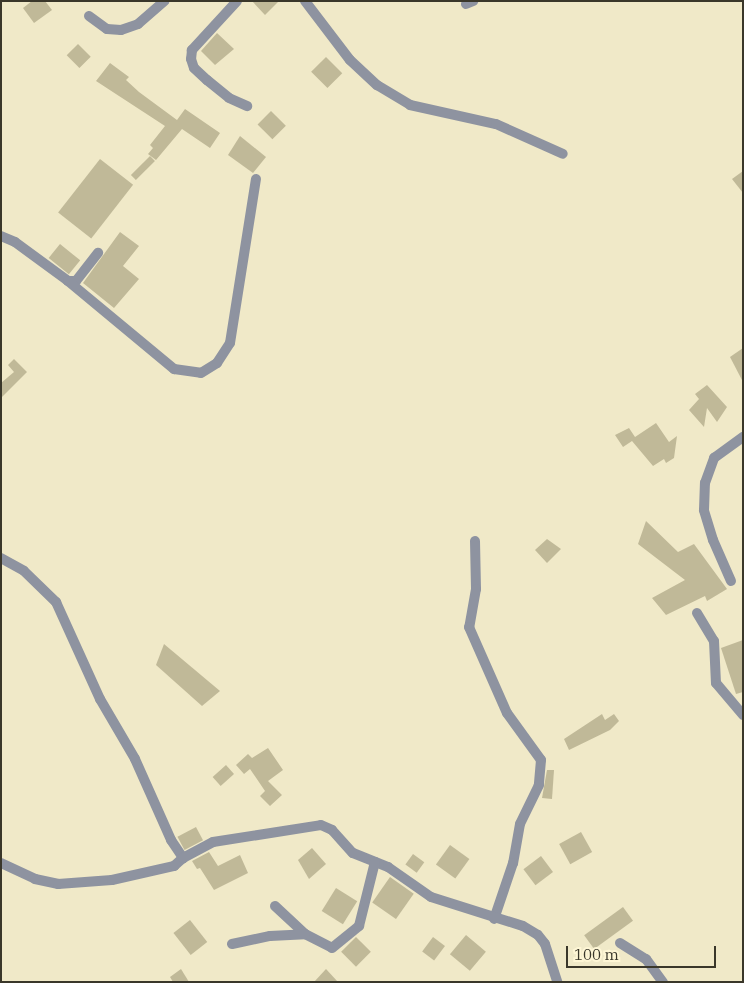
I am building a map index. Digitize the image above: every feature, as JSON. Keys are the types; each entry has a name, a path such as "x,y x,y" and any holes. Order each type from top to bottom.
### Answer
{"street":[{"path":"89,16 107,29 121,30 138,24 164,1"},
{"path":"237,1 192,50 191,59 194,68 207,80 229,98 247,106"},
{"path":"305,1 350,60 377,85 410,105 496,124 563,154"},
{"path":"1,236 15,242 68,281 174,369 201,373 218,363 230,343 256,179"},
{"path":"68,281 76,281 98,253"},
{"path":"731,581 713,540 704,510 705,483 714,458 743,436"},
{"path":"475,541 476,589 469,627 507,713 541,760 539,785 520,824 511,871 494,919"},
{"path":"1,558 24,571 56,602 100,699 135,759 171,840 182,858"},
{"path":"697,613 714,641 716,683 743,715"},
{"path":"1,863 35,879 58,884 136,876 174,866 182,858 213,842 242,835 321,825 332,830 353,853 388,867 432,898 494,919 523,926 538,935 545,944 557,982"},
{"path":"275,906 305,934 332,948 359,926 375,862"},
{"path":"232,944 270,936 305,934"},
{"path":"620,944 646,959 663,982"}],"building":[{"path":"32,1 45,1 52,10 34,23 23,8"},
{"path":"252,1 279,1 265,15"},
{"path":"217,33 234,49 215,65 201,51"},
{"path":"78,44 91,57 79,68 67,55"},
{"path":"326,57 342,73 327,88 311,72"},
{"path":"110,63 129,77 126,80 139,92 177,120 185,109 220,133 210,148 182,129 156,160 148,154 153,148 150,145 165,126 96,81"},
{"path":"271,111 286,126 272,139 258,124"},
{"path":"240,136 266,157 253,173 228,155"},
{"path":"150,156 155,161 136,180 131,175"},
{"path":"100,159 133,185 91,238 58,213"},
{"path":"743,171 743,193 732,179"},
{"path":"120,232 139,246 123,266 139,279 114,308 83,283"},
{"path":"60,244 80,260 69,274 49,258"},
{"path":"743,348 743,382 730,357"},
{"path":"14,359 27,372 1,398 1,383 14,372 8,365"},
{"path":"707,385 727,407 717,422 707,408 704,427 689,410 699,399 695,394"},
{"path":"656,423 669,442 677,436 674,458 666,463 664,459 653,466 632,441 623,447 615,435 629,428 635,437"},
{"path":"646,521 678,552 694,544 727,589 707,601 705,596 666,615 652,598 685,580 638,544"},
{"path":"547,539 561,549 547,563 535,550"},
{"path":"743,640 743,692 736,694 721,648"},
{"path":"164,644 220,691 202,706 156,665"},
{"path":"602,714 605,720 614,714 619,721 610,730 569,750 564,739"},
{"path":"268,748 283,770 268,781 282,795 270,806 260,796 265,791 250,769 244,774 236,765 248,754 252,758"},
{"path":"226,765 234,774 221,786 213,777"},
{"path":"547,770 554,770 552,799 542,798"},
{"path":"196,827 203,840 185,850 177,837"},
{"path":"581,832 592,852 570,864 559,844"},
{"path":"450,845 469,859 455,879 436,864"},
{"path":"312,848 326,864 309,879 298,860"},
{"path":"209,852 218,866 240,855 248,873 214,890 200,868 197,869 192,861"},
{"path":"413,854 424,862 417,873 405,865"},
{"path":"541,856 553,872 535,885 523,869"},
{"path":"390,877 414,894 396,919 372,902"},
{"path":"336,888 357,901 343,924 322,911"},
{"path":"623,907 633,921 594,949 584,935"},
{"path":"190,920 207,942 191,955 173,933"},
{"path":"466,935 486,952 470,971 450,954"},
{"path":"356,937 371,952 356,967 341,952"},
{"path":"433,937 445,946 434,960 422,951"},
{"path":"181,969 189,982 173,982 170,977"},
{"path":"326,969 338,982 314,982"}]}
